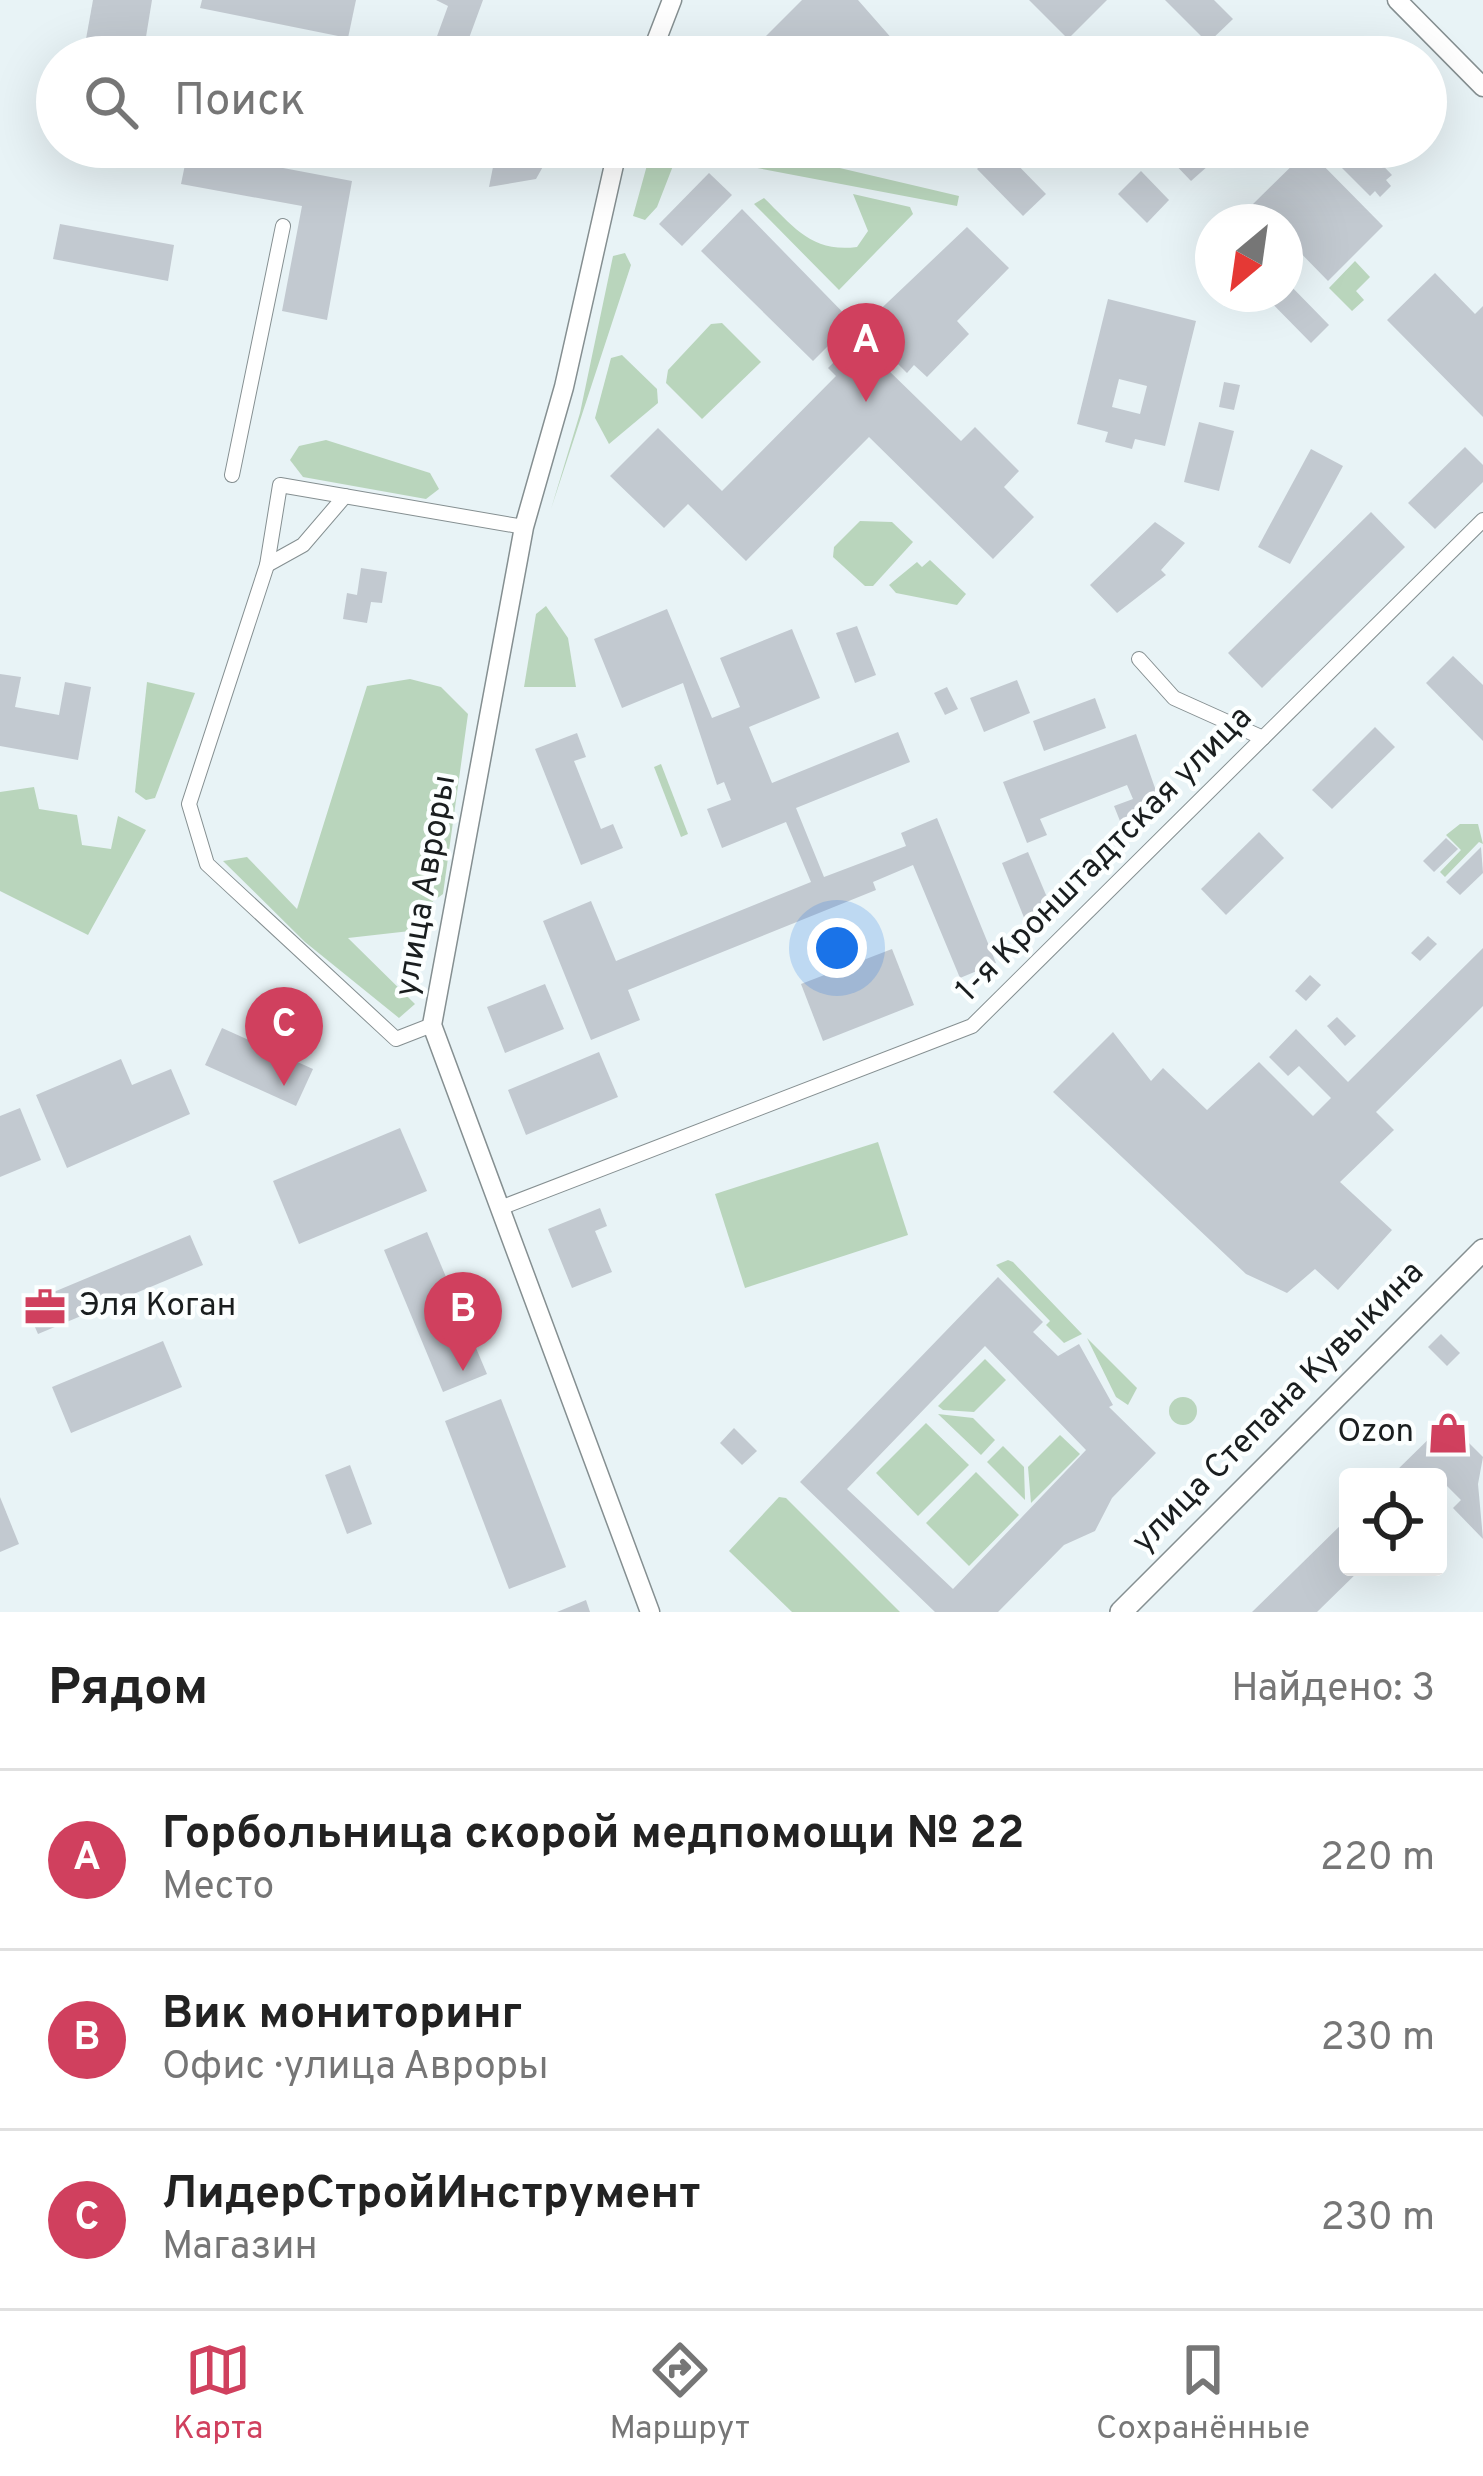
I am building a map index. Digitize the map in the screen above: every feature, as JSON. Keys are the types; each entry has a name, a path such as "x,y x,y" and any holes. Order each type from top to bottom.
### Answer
{"main road":[{"name":"улица Степана Кувыкина","path":"1121,1612 1483,1250"}],"street":[{"path":"658,36 672,0"},
{"path":"1397,0 1433,36"},
{"path":"1447,51 1483,87"},
{"name":"улица Авроры","path":"613,168 564,387 524,527 432,1025 650,1612"},
{"path":"232,475 284,226"},
{"path":"432,1025 396,1039 207,864 189,804 267,565 280,485 524,527"},
{"path":"267,565 303,545 345,496"},
{"name":"1-я Кронштадтская улица","path":"500,1208 972,1026 1483,520"},
{"path":"1139,659 1174,698 1263,738"}],"green space":[{"path":"646,168 672,168 657,207 645,220 633,216"},
{"path":"757,168 840,168 959,196 957,206"},
{"path":"853,194 910,207 913,214 839,290 754,204 764,198 816,242 857,247 868,231"},
{"path":"625,253 631,265 551,509 580,413 613,256"},
{"path":"1355,261 1370,277 1356,291 1364,300 1352,311 1329,288"},
{"path":"722,323 761,362 702,419 666,383 668,370 711,324"},
{"path":"622,355 657,389 658,403 609,444 595,418 611,358"},
{"path":"326,440 430,473 439,489 426,499 303,477 290,460 299,446"},
{"path":"860,521 892,522 913,542 873,586 865,586 833,557 834,547"},
{"path":"930,560 966,594 957,605 896,593 889,585 917,562 922,567"},
{"path":"546,606 568,638 576,687 524,687 536,614"},
{"path":"410,679 441,687 468,714 443,894 416,914 410,931 348,938 415,1004 399,1018 305,942 223,861 247,857 297,909 367,686"},
{"path":"147,682 195,693 155,798 146,800 135,792"},
{"path":"661,764 688,834 681,837 654,767"},
{"path":"34,787 39,809 77,815 82,845 111,849 118,816 146,830 88,935 0,891 0,792"},
{"path":"1460,824 1478,824 1483,844 1479,842 1445,877 1440,872 1461,850 1446,835"},
{"path":"878,1142 908,1235 745,1288 715,1194"},
{"path":"1008,1260 1082,1334 1064,1343 1046,1325 1050,1321 996,1265"},
{"path":"1087,1338 1137,1388 1128,1405 1116,1397"},
{"path":"985,1359 1006,1380 974,1412 938,1406"},
{"path":"1183,1397 1193,1401 1197,1411 1193,1421 1183,1425 1173,1421 1169,1411 1173,1401"},
{"path":"938,1414 973,1418 995,1440 981,1455"},
{"path":"926,1423 969,1465 918,1516 876,1473"},
{"path":"1060,1435 1080,1454 1031,1503 1028,1467"},
{"path":"1003,1446 1024,1467 1025,1500 987,1462"},
{"path":"976,1472 1019,1515 969,1566 926,1523"},
{"path":"779,1497 786,1498 900,1612 792,1612 729,1551"}],"building":[{"path":"93,0 152,0 146,36 87,36"},
{"path":"202,0 356,0 348,36 200,8"},
{"path":"436,0 483,0 470,36 437,36 448,6"},
{"path":"802,0 858,0 890,36 837,36 766,36"},
{"path":"1029,0 1107,0 1071,36 1065,36"},
{"path":"1165,0 1214,0 1233,19 1215,36 1201,36"},
{"path":"184,168 283,168 352,181 327,320 282,311 302,206 181,184"},
{"path":"493,168 542,168 536,179 489,187"},
{"path":"1021,168 1046,194 1023,216 977,169"},
{"path":"1179,168 1206,168 1191,181"},
{"path":"1290,168 1326,168 1383,226 1328,281 1303,255 1303,204 1253,204"},
{"path":"1342,168 1385,168 1392,175 1386,180 1391,186 1380,197 1375,191 1370,196"},
{"path":"1141,171 1169,200 1147,223 1118,194"},
{"path":"709,173 732,195 682,246 659,224"},
{"path":"742,209 863,333 872,324 868,321 967,227 1009,268 957,321 969,334 927,377 914,365 907,373 892,358 884,366 961,441 975,427 1019,471 1004,487 1034,517 993,559 869,437 746,561 688,504 664,528 610,476 658,428 722,491 836,376 828,368 839,357 828,346 813,361 701,251"},
{"path":"60,224 174,245 168,281 53,259"},
{"path":"1435,273 1475,314 1483,306 1483,417 1387,320"},
{"path":"1303,298 1329,325 1311,343 1281,312 1303,312"},
{"path":"1108,299 1196,321 1165,446 1135,439 1132,449 1105,442 1108,432 1077,424","holes":["1119,379 1147,386 1140,414 1112,407"]},
{"path":"1224,382 1240,385 1234,410 1219,407"},
{"path":"1199,422 1234,431 1219,491 1184,482"},
{"path":"1465,447 1483,465 1483,482 1435,529 1408,503"},
{"path":"1311,449 1343,466 1290,564 1258,547"},
{"path":"1371,512 1405,547 1262,688 1228,653"},
{"path":"1155,522 1185,543 1161,570 1166,575 1117,613 1090,585"},
{"path":"361,568 387,572 382,603 371,602 367,623 343,619 347,593 357,595"},
{"path":"667,609 712,718 740,707 720,658 792,629 820,698 749,727 772,783 898,732 910,762 796,808 824,877 906,846 901,833 937,818 996,963 960,978 913,865 873,882 876,890 628,990 640,1020 591,1040 543,921 591,901 616,961 811,882 786,822 722,848 707,809 731,800 724,782 717,785 683,683 622,708 594,639"},
{"path":"857,626 876,675 855,683 836,633"},
{"path":"1453,656 1483,685 1483,741 1426,683"},
{"path":"0,674 21,677 15,707 59,715 65,682 91,687 78,760 0,746"},
{"path":"1017,680 1030,713 984,732 970,698"},
{"path":"947,687 958,709 945,715 934,693"},
{"path":"1095,698 1106,728 1044,751 1033,721"},
{"path":"1375,727 1395,747 1332,809 1312,790"},
{"path":"577,733 586,757 574,761 601,829 613,824 623,848 581,865 535,749"},
{"path":"1136,734 1161,805 1120,821 1114,806 1133,799 1127,785 1040,819 1047,835 1027,843 1003,782"},
{"path":"1259,832 1284,858 1226,915 1201,889"},
{"path":"1446,838 1458,849 1434,872 1423,861"},
{"path":"1481,847 1483,873 1460,895 1446,882"},
{"path":"1028,852 1054,914 1027,925 1002,863"},
{"path":"1428,936 1437,944 1420,961 1411,953"},
{"path":"1483,948 1483,1006 1376,1112 1394,1130 1340,1182 1392,1230 1338,1290 1315,1269 1287,1293 1246,1274 1053,1092 1113,1032 1151,1081 1163,1068 1207,1110 1259,1062 1313,1116 1331,1098 1299,1066 1288,1076 1269,1057 1296,1029 1348,1082"},
{"path":"892,949 914,1005 823,1041 801,984"},
{"path":"1310,975 1321,985 1306,1001 1295,991"},
{"path":"545,984 564,1029 505,1053 487,1007"},
{"path":"1337,1017 1356,1036 1345,1046 1327,1026"},
{"path":"222,1028 313,1069 296,1106 205,1065"},
{"path":"599,1052 618,1097 526,1135 508,1090"},
{"path":"121,1059 132,1085 171,1069 190,1114 67,1168 36,1095"},
{"path":"20,1108 41,1160 0,1177 0,1116"},
{"path":"400,1128 427,1191 299,1244 273,1181"},
{"path":"600,1208 607,1226 595,1231 612,1272 572,1288 548,1229"},
{"path":"427,1232 487,1374 443,1392 384,1250"},
{"path":"190,1235 203,1265 38,1334 25,1304"},
{"path":"998,1277 1043,1322 1033,1332 1058,1356 1079,1344 1113,1405 1109,1407 1156,1453 1112,1498 1095,1531 1064,1545 998,1612 935,1612 800,1482","holes":["985,1346 1086,1450 953,1589 847,1489"]},
{"path":"1441,1334 1460,1353 1447,1366 1428,1347"},
{"path":"163,1341 182,1387 71,1433 52,1387"},
{"path":"501,1399 566,1567 509,1589 445,1421"},
{"path":"1447,1421 1483,1457 1478,1484 1483,1539 1453,1508 1461,1500 1447,1486 1447,1468 1399,1468"},
{"path":"734,1428 757,1451 742,1465 720,1443"},
{"path":"350,1465 372,1524 347,1534 325,1475"},
{"path":"0,1497 19,1544 0,1552"},
{"path":"1339,1527 1339,1576 1354,1576 1317,1612 1252,1612"},
{"path":"586,1600 590,1612 557,1612"}],"place":[{"name":"Горбольница скорой медпомощи № 22","path":"866,402"},
{"name":"ЛидерСтройИнструмент","path":"284,1086"},
{"name":"Эля Коган","path":"45,1307"},
{"name":"Вик мониторинг","path":"463,1371"},
{"name":"Ozon","path":"1448,1433"}]}
